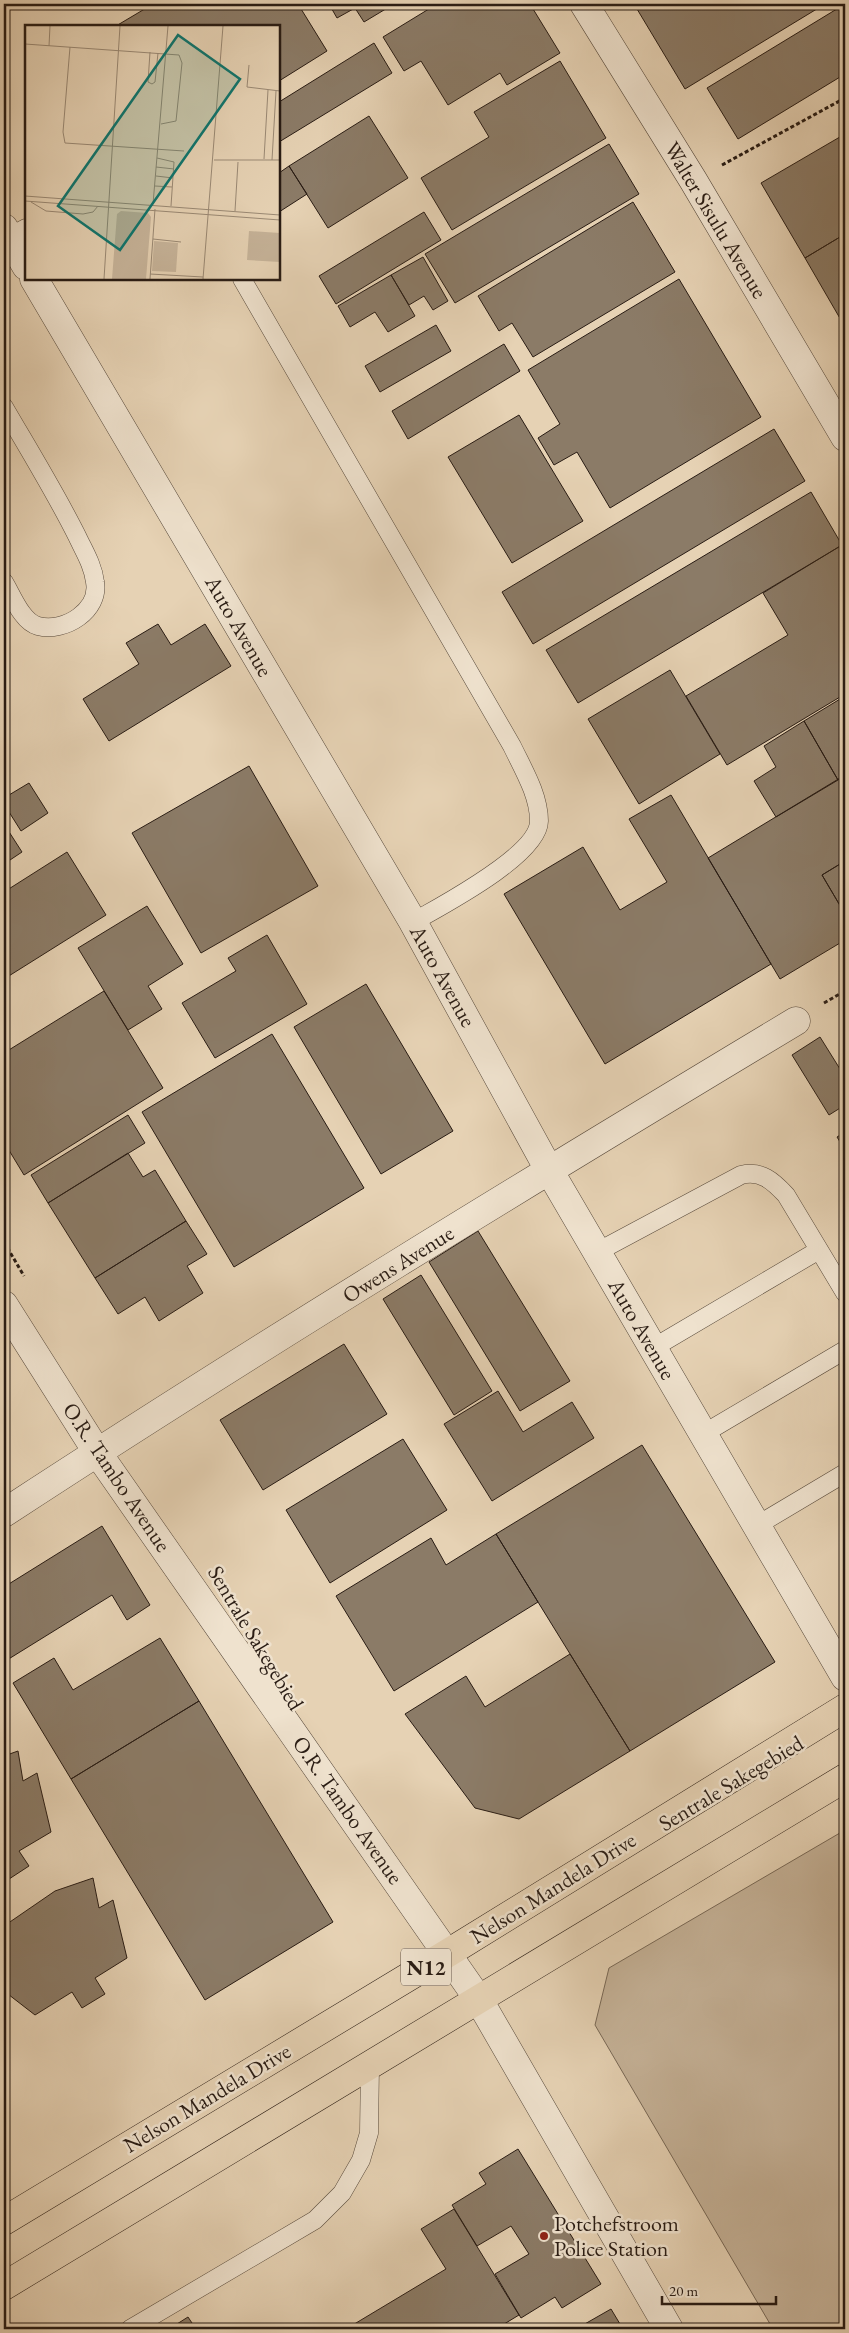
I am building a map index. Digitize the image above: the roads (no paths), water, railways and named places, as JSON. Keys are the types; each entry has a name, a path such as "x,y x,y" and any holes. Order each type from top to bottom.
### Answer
{"highway":[{"name":"Nelson Mandela Drive","path":"4,2221 448,1953 845,1708"},
{"name":"N12","path":"4,2286 845,1778"}],"street":[{"name":"Walter Sisulu Avenue","path":"584,4 693,180 845,437"},
{"path":"11,233 25,264"},
{"name":"Auto Avenue","path":"35,280 413,922 549,1170 845,1677"},
{"name":"Owens Avenue","path":"4,1513 97,1452 549,1170 796,1021"},
{"name":"O.R. Tambo Avenue","path":"4,1305 97,1452 479,2000 669,2329"}],"lane":[{"path":"243,280 512,746 536,801 539,823 531,839 520,853 492,875 413,922"},
{"path":"4,407 64,510 92,568 96,583 95,596 89,608 76,618 64,624 38,626 27,618 4,582"},
{"path":"597,1252 741,1175 750,1173 760,1174 774,1182 786,1195 845,1293"},
{"path":"653,1348 819,1250"},
{"path":"703,1434 845,1350"},
{"path":"756,1526 845,1473"},
{"path":"130,2329 315,2220 342,2193 361,2160 369,2133 370,2065"}],"place":[{"name":"Potchefstroom Police Station","path":"544,2236"}]}
